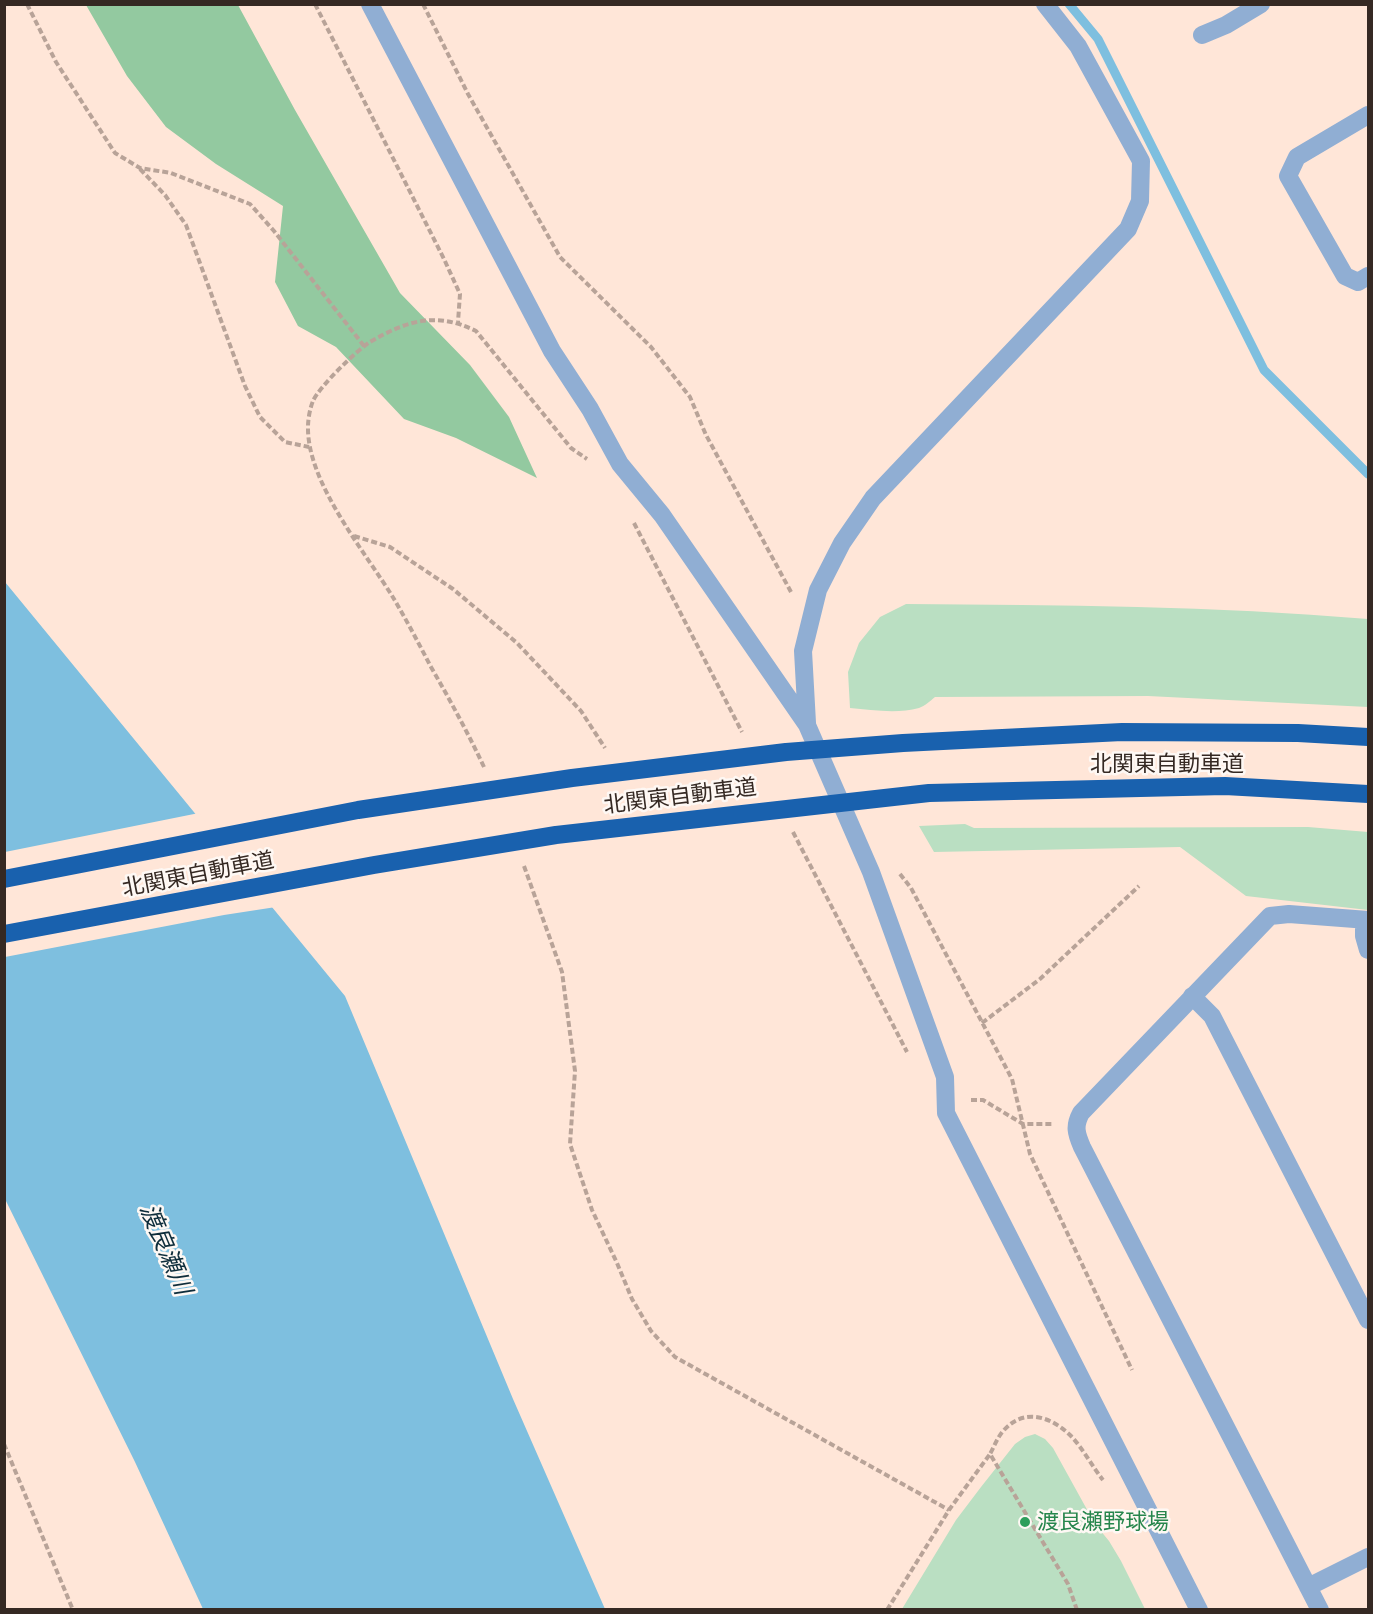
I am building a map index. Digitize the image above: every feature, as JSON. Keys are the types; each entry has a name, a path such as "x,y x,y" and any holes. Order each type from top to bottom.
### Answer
{"highway":[{"name":"北関東自動車道","path":"4,879 358,810 560,779 786,752 903,743 1122,732 1298,733 1368,737"},
{"name":"北関東自動車道","path":"4,934 374,865 556,835 929,793 1225,786 1368,794"}],"street":[{"path":"370,4 552,351 590,409 620,464 662,515 807,725 871,873 945,1077 946,1113 1198,1610"},
{"path":"807,725 803,651 818,590 842,543 873,498 1128,229 1140,201 1141,161 1078,46 1045,4"},
{"path":"1202,34 1226,25 1261,4"},
{"path":"1368,115 1297,157 1288,176 1345,276 1358,282 1368,276"},
{"path":"1320,1610 1082,1147 1076,1132 1076,1123 1081,1113 1270,916 1288,914 1366,920 1364,936 1368,950"},
{"path":"1192,996 1212,1016 1368,1320"},
{"path":"1308,1587 1368,1557"}],"path":[{"path":"27,4 56,62 115,153 140,168 165,195 186,225 245,386 260,417 285,442 309,447"},
{"path":"315,4 460,294 458,322"},
{"path":"423,4 468,94 560,257 651,347 690,397 706,435 793,597 800,606 813,613"},
{"path":"140,168 171,173 250,204 274,231 364,346"},
{"path":"488,777 470,737 395,601 339,515 318,473 309,447 308,425 314,400 328,381 364,346 386,333 411,322 439,320 458,322 476,331 571,448 595,465 620,464"},
{"path":"353,536 390,547 453,589 508,635 580,711 605,749"},
{"path":"523,861 562,972 574,1071 570,1144 592,1210 632,1299 651,1331 675,1357 949,1510"},
{"path":"897,870 911,888 1012,1079 1030,1154 1132,1370"},
{"path":"982,1023 1040,979 1139,886"},
{"path":"946,1113 967,1100 982,1100 1023,1124 1076,1123"},
{"path":"887,1610 949,1510 990,1454 1003,1431 1017,1419 1032,1415 1049,1420 1070,1435 1104,1482"},
{"path":"4,1444 73,1610"},
{"path":"990,1454 1068,1584 1077,1610"}],"green space":[{"path":"86,5 238,5 400,293 470,365 509,417 537,478 456,438 404,419 336,347 298,326 275,282 283,206 216,164 166,127 127,76"},
{"path":"906,604 1195,609 1368,619 1368,707 1148,696 935,697 921,707 911,710 884,711 850,708 848,672 859,643 880,617"},
{"path":"965,824 974,828 1308,827 1368,832 1368,910 1246,896 1180,847 934,852 919,826"},
{"name":"渡良瀬野球場","path":"1035,1434 1045,1439 1053,1448 1095,1524 1121,1561 1145,1609 902,1609 956,1520 981,1487 1015,1444"}],"water":[{"name":"渡良瀬川","path":"5,582 345,996 513,1399 605,1609 203,1609 135,1462 5,1199"}],"pier":[{"path":"199,813 276,907 5,957 5,852"}],"waterway":[{"path":"1069,4 1098,39 1264,370 1368,474"}],"place":[{"name":"渡良瀬野球場","path":"1025,1522"}]}
